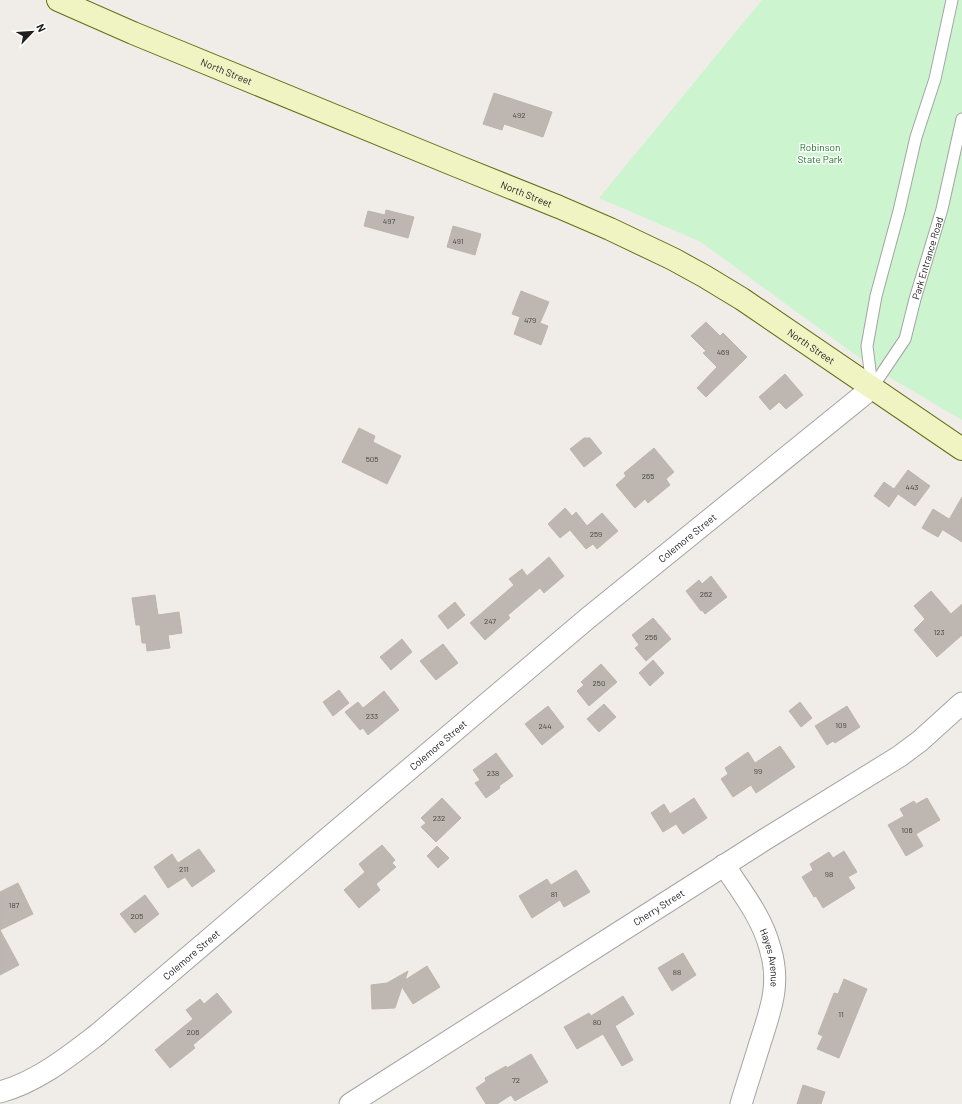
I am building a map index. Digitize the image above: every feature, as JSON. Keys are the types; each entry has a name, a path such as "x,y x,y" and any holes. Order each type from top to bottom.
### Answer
{"main road":[{"name":"North Street","path":"58,0 134,33 559,207 654,250 704,276 736,295 962,448"}],"street":[{"name":"Colemore Street","path":"0,1092 23,1084 48,1070 104,1029 321,843 588,618 872,388"},
{"name":"Cherry Street","path":"350,1104 724,865 900,756 920,741 962,703"},
{"name":"Hayes Avenue","path":"724,865 755,912 770,948 775,973 771,1010 741,1104"}],"lane":[{"path":"872,388 867,346 876,296 899,211 916,137 935,79 952,0"},
{"name":"Park Entrance Road","path":"872,388 905,339 914,300 942,209 962,119"}],"green space":[{"name":"Robinson State Park","path":"762,0 962,0 962,420 872,367 701,242 599,198"}],"building":[{"path":"494,93 552,112 543,137 504,124 502,130 483,124"},
{"path":"386,210 414,217 408,238 364,226 368,211 385,215"},
{"path":"453,226 481,234 475,255 447,247"},
{"path":"521,291 549,302 540,323 548,326 541,345 514,334 520,317 512,314"},
{"path":"706,322 720,336 723,333 747,357 706,397 697,388 717,367 703,353 706,351 691,336"},
{"path":"785,374 803,395 786,409 779,402 770,410 759,397"},
{"path":"359,428 375,436 373,442 401,456 387,484 342,462"},
{"path":"584,438 590,438 602,453 584,467 570,449"},
{"path":"654,448 674,472 666,479 670,485 648,503 645,499 635,508 616,485 626,476 624,473"},
{"path":"908,470 930,486 915,506 898,494 889,507 874,496 884,482 894,489"},
{"path":"962,497 962,542 943,530"},
{"path":"565,508 572,516 576,512 587,526 602,513 618,531 597,549 593,544 586,549 570,530 560,538 548,524"},
{"path":"933,509 949,519 938,537 922,528"},
{"path":"549,557 564,576 544,593 540,588 508,615 510,618 485,640 470,623 514,585 509,579 522,569 527,576"},
{"path":"711,576 727,597 705,614 686,591 699,580 702,584"},
{"path":"931,591 951,614 962,604 962,635 937,657 914,630 925,619 914,606"},
{"path":"155,595 158,615 179,612 182,633 168,635 170,648 147,651 146,643 142,643 140,625 136,625 132,598"},
{"path":"455,602 465,615 448,629 438,616"},
{"path":"653,618 671,639 646,661 635,648 639,645 632,635"},
{"path":"402,639 412,652 391,670 380,657"},
{"path":"443,644 458,663 436,680 420,661"},
{"path":"653,660 664,673 650,686 639,673"},
{"path":"601,664 617,682 589,706 577,691 584,685 581,682"},
{"path":"339,690 349,703 333,716 323,702"},
{"path":"384,691 399,710 368,735 363,728 360,730 345,712 358,702 363,708"},
{"path":"800,702 812,718 801,727 789,711"},
{"path":"604,704 616,717 599,732 587,719"},
{"path":"548,706 564,727 542,745 525,724"},
{"path":"847,706 860,727 835,743 833,741 827,745 815,726"},
{"path":"780,746 795,767 756,793 751,785 733,797 721,779 728,774 725,768 748,752 755,763"},
{"path":"496,753 513,776 486,798 475,783 480,780 473,770"},
{"path":"442,798 461,818 436,842 421,827 426,823 421,818"},
{"path":"694,798 707,818 683,834 676,824 663,832 651,813 664,804 670,814"},
{"path":"927,798 940,820 916,834 923,846 906,856 888,825 904,816 900,809 914,801 916,804"},
{"path":"382,845 395,860 392,863 396,867 376,884 380,890 359,908 344,890 365,872 359,864"},
{"path":"437,846 449,858 438,868 427,856"},
{"path":"199,849 215,871 192,887 185,877 168,888 154,867 172,854 178,863"},
{"path":"844,851 857,872 848,877 855,888 823,908 816,896 814,897 802,877 813,870 810,864 829,852 833,858"},
{"path":"576,870 590,892 564,907 560,900 532,918 519,896 547,879 551,885"},
{"path":"18,883 33,914 0,930 0,892"},
{"path":"145,895 159,914 135,933 120,914"},
{"path":"0,930 19,965 0,975"},
{"path":"683,953 696,975 672,991 658,968"},
{"path":"427,966 440,987 413,1004 402,987 395,1008 372,1009 371,985 387,983 408,971 405,980"},
{"path":"844,979 867,989 839,1058 817,1049 823,1036 818,1034 834,993 838,994"},
{"path":"217,993 232,1012 193,1045 195,1048 170,1068 155,1050 193,1019 186,1010 200,999 204,1004"},
{"path":"623,996 634,1014 615,1026 633,1060 622,1066 603,1034 577,1049 564,1027 589,1013 591,1016"},
{"path":"531,1054 548,1082 515,1101 511,1095 497,1104 486,1104 476,1088 486,1081 485,1078 506,1066 507,1068"},
{"path":"803,1085 825,1092 821,1104 797,1104"}]}
